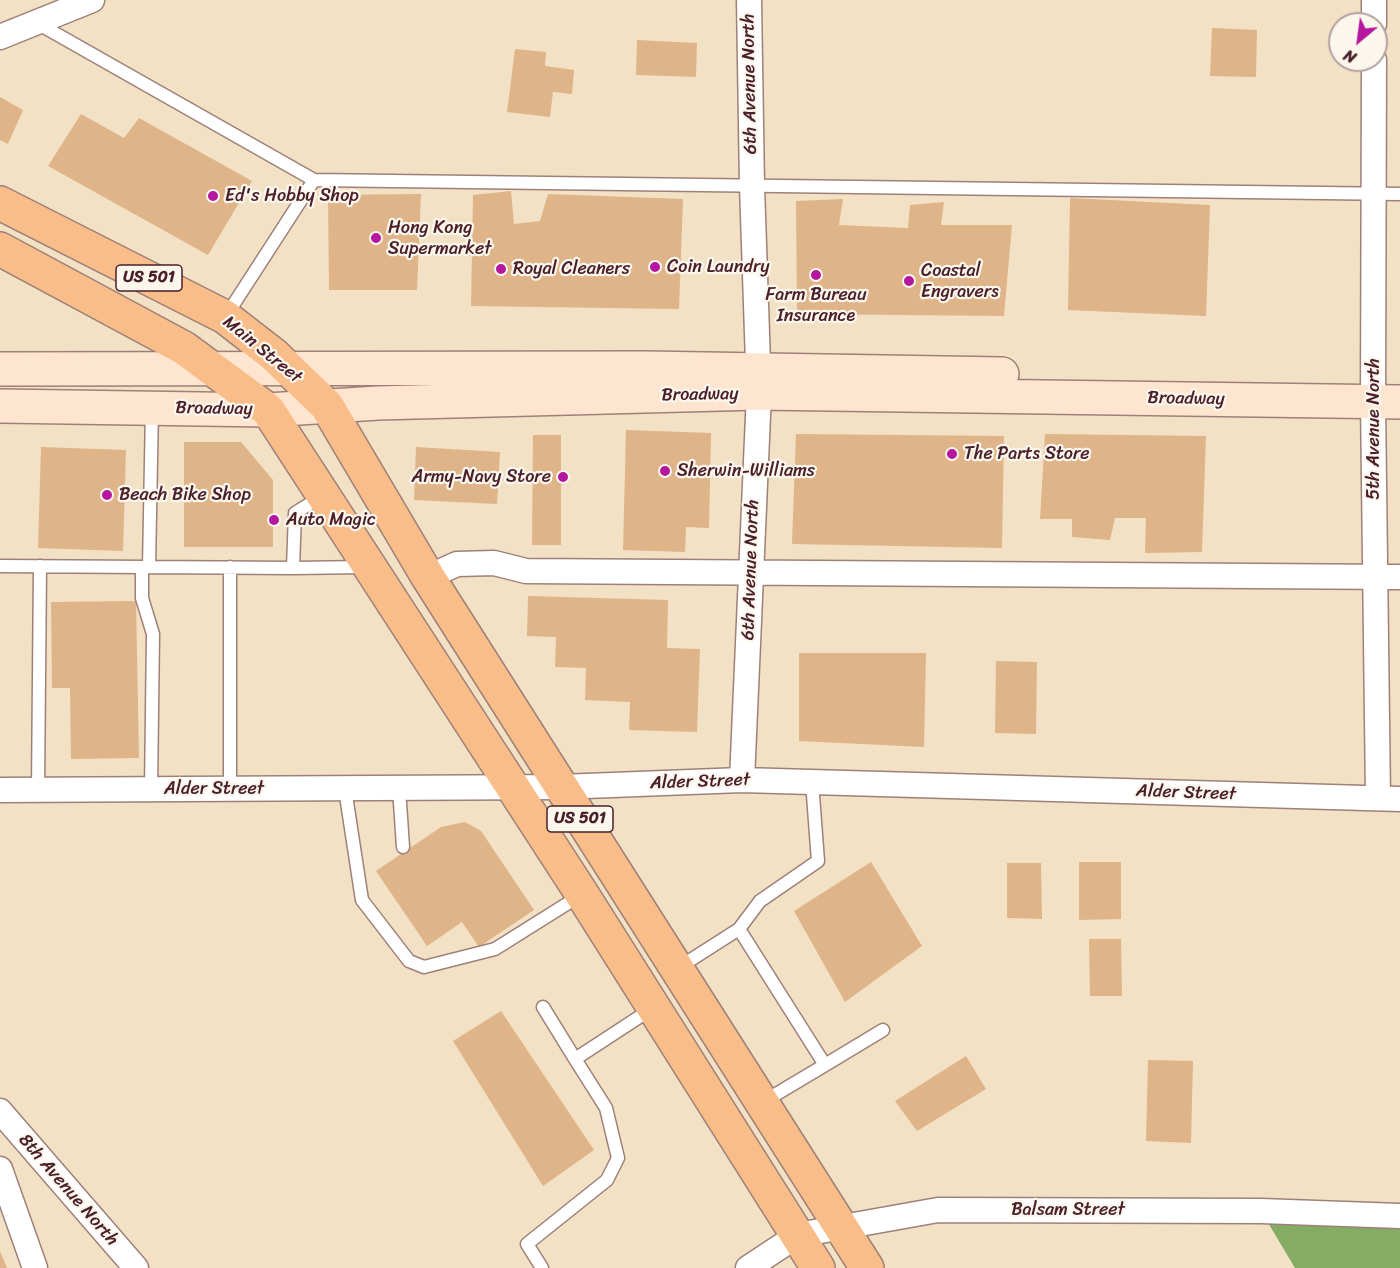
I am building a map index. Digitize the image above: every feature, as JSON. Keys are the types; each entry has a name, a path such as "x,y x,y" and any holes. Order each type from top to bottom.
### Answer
{"main road":[{"name":"Main Street","path":"0,203 225,317 274,355 327,406"},
{"name":"US 501","path":"0,249 184,348 268,410 582,894 818,1268"},
{"name":"Broadway","path":"0,369 288,368 759,382 1387,391"},
{"name":"Broadway","path":"0,406 268,410 759,382"},
{"name":"US 501","path":"327,406 428,577 867,1268"}],"street":[{"path":"0,37 92,0"},
{"name":"6th Avenue North","path":"742,780 759,382 752,186 749,0"},
{"name":"5th Avenue North","path":"1374,72 1374,194 1387,391 1375,576 1389,799"},
{"path":"428,577 458,564 494,562 526,571 1400,577"},
{"name":"Alder Street","path":"0,790 560,787 742,780 1389,799"},
{"name":"8th Avenue North","path":"0,1111 136,1268"},
{"path":"0,1169 35,1268"},
{"name":"Balsam Street","path":"748,1268 798,1235 938,1210 1261,1211 1400,1216"}],"lane":[{"path":"36,22 314,180 1400,194"},
{"path":"225,317 314,180"},
{"path":"151,789 153,634 142,598 146,567 152,407"},
{"path":"293,568 295,513 323,495"},
{"path":"0,566 370,567"},
{"path":"39,790 40,566"},
{"path":"230,567 230,788"},
{"path":"677,969 739,929 760,901 818,861 812,782"},
{"path":"399,788 403,847"},
{"path":"345,789 362,900 409,961 424,967 495,949 582,894"},
{"path":"739,929 825,1065"},
{"path":"542,1268 527,1244 607,1179 618,1158 606,1108 543,1007"},
{"path":"575,1059 654,1008"},
{"path":"762,1103 883,1030"}],"green space":[{"path":"1261,1211 1400,1216 1400,1268 1295,1268"}],"building":[{"path":"1212,28 1257,30 1256,77 1210,76"},
{"path":"637,40 697,43 696,77 636,75"},
{"path":"515,49 546,52 545,66 574,70 572,94 553,92 550,117 507,112"},
{"path":"0,97 23,110 8,144 0,140"},
{"path":"81,114 124,138 139,118 252,181 208,255 48,166"},
{"path":"511,191 514,224 540,221 548,194 683,199 679,309 471,306 473,195"},
{"path":"421,194 417,290 329,290 328,195"},
{"path":"1070,198 1210,205 1206,316 1068,310"},
{"path":"843,199 839,225 908,228 910,205 944,202 941,225 1012,225 1004,316 797,314 796,201"},
{"path":"626,430 711,433 709,528 686,527 685,552 623,550"},
{"path":"796,434 1004,436 1002,548 792,544"},
{"path":"1045,434 1206,436 1202,552 1145,553 1146,518 1115,518 1110,540 1072,537 1072,519 1040,519"},
{"path":"533,435 561,435 561,545 532,545"},
{"path":"184,442 241,442 273,480 273,547 184,547"},
{"path":"41,447 126,450 123,551 38,548"},
{"path":"416,447 500,452 497,504 414,500"},
{"path":"528,596 668,600 667,648 700,649 697,732 629,730 630,702 585,700 586,668 555,667 556,637 527,636"},
{"path":"136,601 139,758 71,759 70,688 52,688 51,602"},
{"path":"799,653 926,653 924,747 799,741"},
{"path":"996,661 1037,662 1036,734 995,733"},
{"path":"465,822 481,831 534,910 479,947 462,922 427,946 376,871 441,827"},
{"path":"871,862 922,946 845,1002 794,911"},
{"path":"1079,862 1121,862 1121,919 1079,920"},
{"path":"1007,863 1041,863 1042,919 1007,918"},
{"path":"1089,939 1121,939 1122,996 1090,996"},
{"path":"501,1011 594,1150 543,1186 453,1041"},
{"path":"966,1056 986,1089 917,1131 895,1101"},
{"path":"1148,1060 1193,1061 1191,1143 1146,1141"},
{"path":"0,1251 7,1268 0,1268"}],"place":[{"name":"Ed's Hobby Shop","path":"213,196"},
{"name":"Hong Kong Supermarket","path":"376,238"},
{"name":"Coin Laundry","path":"655,267"},
{"name":"Royal Cleaners","path":"501,269"},
{"name":"Farm Bureau Insurance","path":"816,275"},
{"name":"Coastal Engravers","path":"909,281"},
{"name":"The Parts Store","path":"952,454"},
{"name":"Sherwin-Williams","path":"665,471"},
{"name":"Army-Navy Store","path":"563,477"},
{"name":"Beach Bike Shop","path":"107,495"},
{"name":"Auto Magic","path":"274,520"}]}
